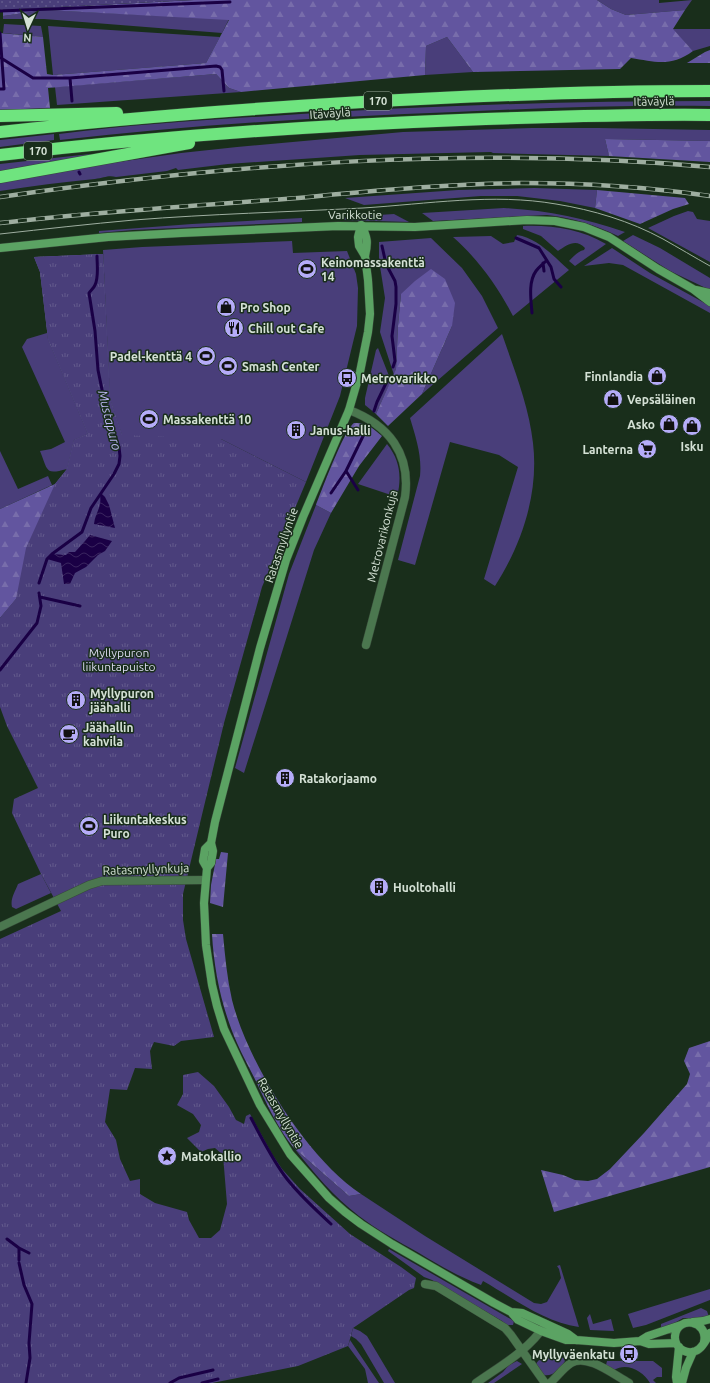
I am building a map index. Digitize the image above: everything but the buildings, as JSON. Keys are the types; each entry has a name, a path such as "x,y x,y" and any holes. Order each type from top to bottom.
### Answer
{"highway":[{"name":"Itäväylä","path":"0,132 208,112 500,95 710,92"},
{"path":"0,116 73,113 208,112"},
{"name":"Itäväylä","path":"0,156 128,142 377,124 508,118 710,115"},
{"path":"0,177 250,132"}],"street":[{"name":"Varikkotie","path":"0,248 108,237 361,225 415,227 541,220 570,223 596,231 609,237 658,269 693,289 710,302"},
{"name":"Ratasmyllyntie","path":"361,225 367,237 365,256 370,314 360,372 349,410 302,517 286,560 260,648 215,822 211,844 213,851 211,863 207,868 205,880 204,919 206,946 217,1006 224,1029 260,1105 290,1154 329,1198 360,1224 511,1312 522,1314 543,1328 566,1340 614,1343 640,1341 649,1344 678,1345"},
{"name":"Varikkotie","path":"693,289 710,293"},
{"name":"Metrovarikonkuja","path":"349,410 368,418 384,431 401,454 405,467 406,478 405,497 366,645"},
{"name":"Ratasmyllynkuja","path":"0,927 89,885 102,881 205,880"},
{"path":"425,1284 436,1286 505,1328 545,1383"},
{"path":"692,1323 710,1318"},
{"path":"677,1383 678,1345 675,1338 676,1332 681,1325 686,1323 698,1324 705,1337 704,1342"},
{"name":"Ratasmyllyntie","path":"640,1341 648,1336 681,1325"},
{"path":"476,1383 522,1351 531,1343 543,1328"},
{"path":"678,1345 687,1352 693,1352 698,1349 710,1333"},
{"path":"682,1383 686,1368 693,1352"},
{"path":"550,1383 571,1363 581,1360 590,1361 629,1383"}],"green space":[{"path":"0,0 194,0 0,10"},
{"path":"194,0 597,0 611,9 626,15 685,10 673,29 693,51 678,59 663,62 631,58 620,69 473,72 447,37 426,46 425,75 241,92 229,88 216,74 48,88 50,108 0,110 0,33 43,37 47,74 53,75 206,63 229,20 46,10 3,16 3,10"},
{"path":"597,0 659,0 659,3 692,0 685,10 626,15 611,9"},
{"path":"46,10 229,19 222,33 44,19 3,19 3,16"},
{"path":"4,24 41,26 43,37 3,33"},
{"path":"48,26 220,37 206,63 53,75"},
{"path":"672,29 710,29 710,46 693,51"},
{"path":"447,37 473,72 425,75 426,46"},
{"path":"710,50 710,63 687,63 705,52"},
{"path":"216,74 229,88 241,92 57,105 55,87"},
{"path":"710,101 710,106 551,108 307,119 158,130 60,140 59,134 191,121 381,109 545,103"},
{"path":"532,128 710,130 710,141 605,139 609,156 491,152 360,155 228,164 178,170 176,168 167,171 116,177 108,176 0,191 0,182 97,165 181,153 403,132"},
{"path":"54,134 54,140 0,147 0,140"},
{"path":"605,139 710,141 710,162 609,156"},
{"path":"90,154 90,157 0,173 0,164"},
{"path":"534,188 597,190 595,208 560,201 517,196 481,196 364,205 345,198 458,190"},
{"path":"597,190 685,198 689,204 673,209 640,224 595,208"},
{"path":"504,208 565,216 625,232 618,236 584,222 547,215 433,221 422,213"},
{"path":"688,211 693,212 697,219 710,221 710,262 648,228"},
{"path":"394,214 409,222 342,220 342,218 348,217"},
{"path":"302,218 302,222 99,233 99,231 192,224"},
{"path":"523,226 556,227 576,231 606,244 575,266 569,261 584,250 585,248 582,245 575,243 558,251 541,236 523,229"},
{"path":"517,235 539,244 569,270 513,316 487,274 453,237 491,236 503,244 514,242"},
{"path":"633,235 660,248 710,278 710,290 670,271 623,241"},
{"path":"431,238 462,268 482,296 498,328 422,394 452,326 401,294 396,369 394,375 380,332 385,298 379,260 379,242"},
{"name":"Smash Center","path":"292,241 293,253 347,251 356,274 358,288 357,326 340,396 306,482 221,439 0,618 16,599 122,435 110,399 103,250"},
{"path":"612,248 650,273 710,306 710,313 623,265 609,263 584,266"},
{"path":"103,254 110,399 122,435 16,599 0,618 0,509 55,484 67,469 74,440 88,434 48,339 40,272 34,257"},
{"name":"Myllypuron liikuntapuisto","path":"103,254 110,399 122,435 221,439 306,482 262,587 224,723 183,894 183,920 186,939 214,1037 181,1041 174,1046 154,1042 150,1051 152,1069 135,1068 127,1090 110,1089 105,1122 116,1140 120,1159 130,1181 140,1179 140,1194 155,1203 187,1212 189,1220 199,1238 211,1238 220,1230 227,1204 223,1155 215,1148 201,1152 187,1138 199,1132 201,1125 193,1114 177,1105 183,1094 183,1075 198,1072 214,1086 236,1120 244,1124 246,1116 250,1114 282,1169 300,1189 350,1234 416,1278 414,1288 353,1328 348,1346 298,1366 212,1383 0,1383 0,939 61,911 41,874 12,813 14,799 38,788 7,726 0,707 0,618 16,599 26,548 55,484 67,469 74,440 88,434 48,339 40,272 34,257"},
{"path":"431,269 445,279 455,303 452,326 422,394 388,426 376,414 396,369 401,294"},
{"path":"47,333 48,339 88,434 74,440 67,469 55,472 48,470 40,451 51,449 65,442 22,347 27,339"},
{"path":"502,334 528,415 533,443 534,462 531,499 526,518 513,553 495,586 484,579 518,467 499,455 450,442 415,565 398,560 420,476 419,454 410,418"},
{"path":"378,348 391,381 376,414 365,405 365,398 376,350"},
{"path":"354,423 362,423 369,426 382,436 359,466 331,513 316,505 339,448"},
{"path":"387,444 395,456 399,469 399,490 397,497 358,484"},
{"path":"0,451 18,489 48,476 52,485 0,509"},
{"path":"316,505 331,513 314,550 244,773 235,768 289,574"},
{"path":"221,852 228,853 223,907 210,903 211,885 216,859 219,859"},
{"path":"41,874 51,893 16,909 12,907 12,898 18,884"},
{"path":"212,934 223,934 227,975 232,1000 251,1051 265,1079 300,1133 320,1158 361,1194 349,1196 294,1148 275,1120 240,1049 227,1017 217,976"},
{"path":"710,1041 710,1167 554,1212 541,1170 563,1175 575,1180 588,1181 597,1179 610,1169 687,1084 690,1074 684,1061 689,1048"},
{"path":"294,1148 349,1196 361,1194 425,1236 534,1303 541,1304 547,1302 561,1278 557,1266 560,1265 579,1327 554,1321 530,1309 483,1281 481,1285 457,1275 380,1231 341,1201 316,1175"},
{"path":"389,1249 514,1321 513,1325 506,1325 502,1321 432,1280 424,1277 388,1251"},
{"path":"710,1289 710,1300 646,1325 633,1328 628,1314"},
{"path":"701,1308 707,1311 709,1317 683,1318 661,1331 661,1324"},
{"path":"590,1314 593,1324 611,1319 614,1331 590,1330 587,1318"},
{"path":"353,1328 367,1336 395,1383 384,1383 361,1344 351,1336"},
{"path":"350,1340 379,1383 368,1383 365,1369 348,1346"},
{"path":"553,1355 564,1358 565,1361 553,1374 543,1375 536,1364 539,1360"},
{"path":"517,1361 522,1364 494,1383 488,1383 503,1372 509,1365"},
{"path":"607,1361 653,1361 662,1368 662,1377 657,1377 653,1380 656,1383 650,1383 643,1375 634,1369 624,1367 614,1370 606,1365"}],"water":[{"path":"101,493 109,505 115,528 94,524 100,503"},
{"path":"90,535 112,541 105,551 98,555 86,567 75,573 70,584 64,584 61,563 47,559 52,554 66,555 69,552 75,552"}],"waterway":[{"path":"0,11 230,2"},
{"name":"Mustapuro","path":"0,33 4,89 0,89"},
{"name":"Mustapuro","path":"1,58 33,78 70,78 72,101"},
{"path":"70,78 216,66 220,67 222,70 224,91"},
{"path":"516,238 539,248 551,267 554,279 561,287"},
{"path":"382,246 386,264 395,281 396,287 396,304 392,336 395,361 393,367"},
{"name":"Mustapuro","path":"39,583 47,559 82,532 91,508 119,464 119,447 106,409 98,370 95,331 89,293 95,286 97,278 97,256"},
{"path":"532,313 531,291 533,275 546,261"},
{"path":"543,263 544,271"},
{"path":"374,411 389,377"},
{"path":"331,493 346,471 367,428"},
{"path":"346,471 358,490"},
{"name":"Mustapuro","path":"0,670 37,623 41,606 39,593"},
{"path":"40,597 80,606"},
{"path":"251,1118 270,1154 289,1182 331,1224"},
{"path":"7,1239 29,1253"},
{"path":"19,1248 19,1260"},
{"path":"19,1263 24,1285 32,1304 29,1343 30,1358 26,1383"},
{"path":"170,1383 179,1378 213,1370"},
{"path":"202,1383 218,1379"}],"tram line":[{"path":"0,234 163,218 363,208 460,200 508,199 556,204 584,209 611,217 638,227 663,239 710,266"}],"railway":[{"path":"0,197 177,175 354,161 443,158 532,158 621,161 710,167"},
{"path":"0,223 142,210 462,185 521,183 592,185 663,190 710,196"}],"place":[{"name":"Keinomassakenttä 14","path":"307,269"},
{"name":"Pro Shop","path":"226,307"},
{"name":"Chill out Cafe","path":"234,328"},
{"name":"Padel-kenttä 4","path":"206,356"},
{"name":"Smash Center","path":"228,366"},
{"name":"Finnlandia","path":"657,376"},
{"name":"Metrovarikko","path":"347,378"},
{"name":"Vepsäläinen","path":"613,399"},
{"name":"Massakenttä 10","path":"149,419"},
{"name":"Asko","path":"669,424"},
{"name":"Isku","path":"692,426"},
{"name":"Janus-halli","path":"296,430"},
{"name":"Lanterna","path":"647,449"},
{"name":"Myllypuron jäähalli","path":"76,700"},
{"name":"Jäähallin kahvila","path":"69,734"},
{"name":"Ratakorjaamo","path":"285,778"},
{"name":"Liikuntakeskus Puro","path":"89,826"},
{"name":"Huoltohalli","path":"379,887"},
{"name":"Matokallio","path":"167,1156"},
{"name":"Myllyväenkatu","path":"629,1354"}]}
